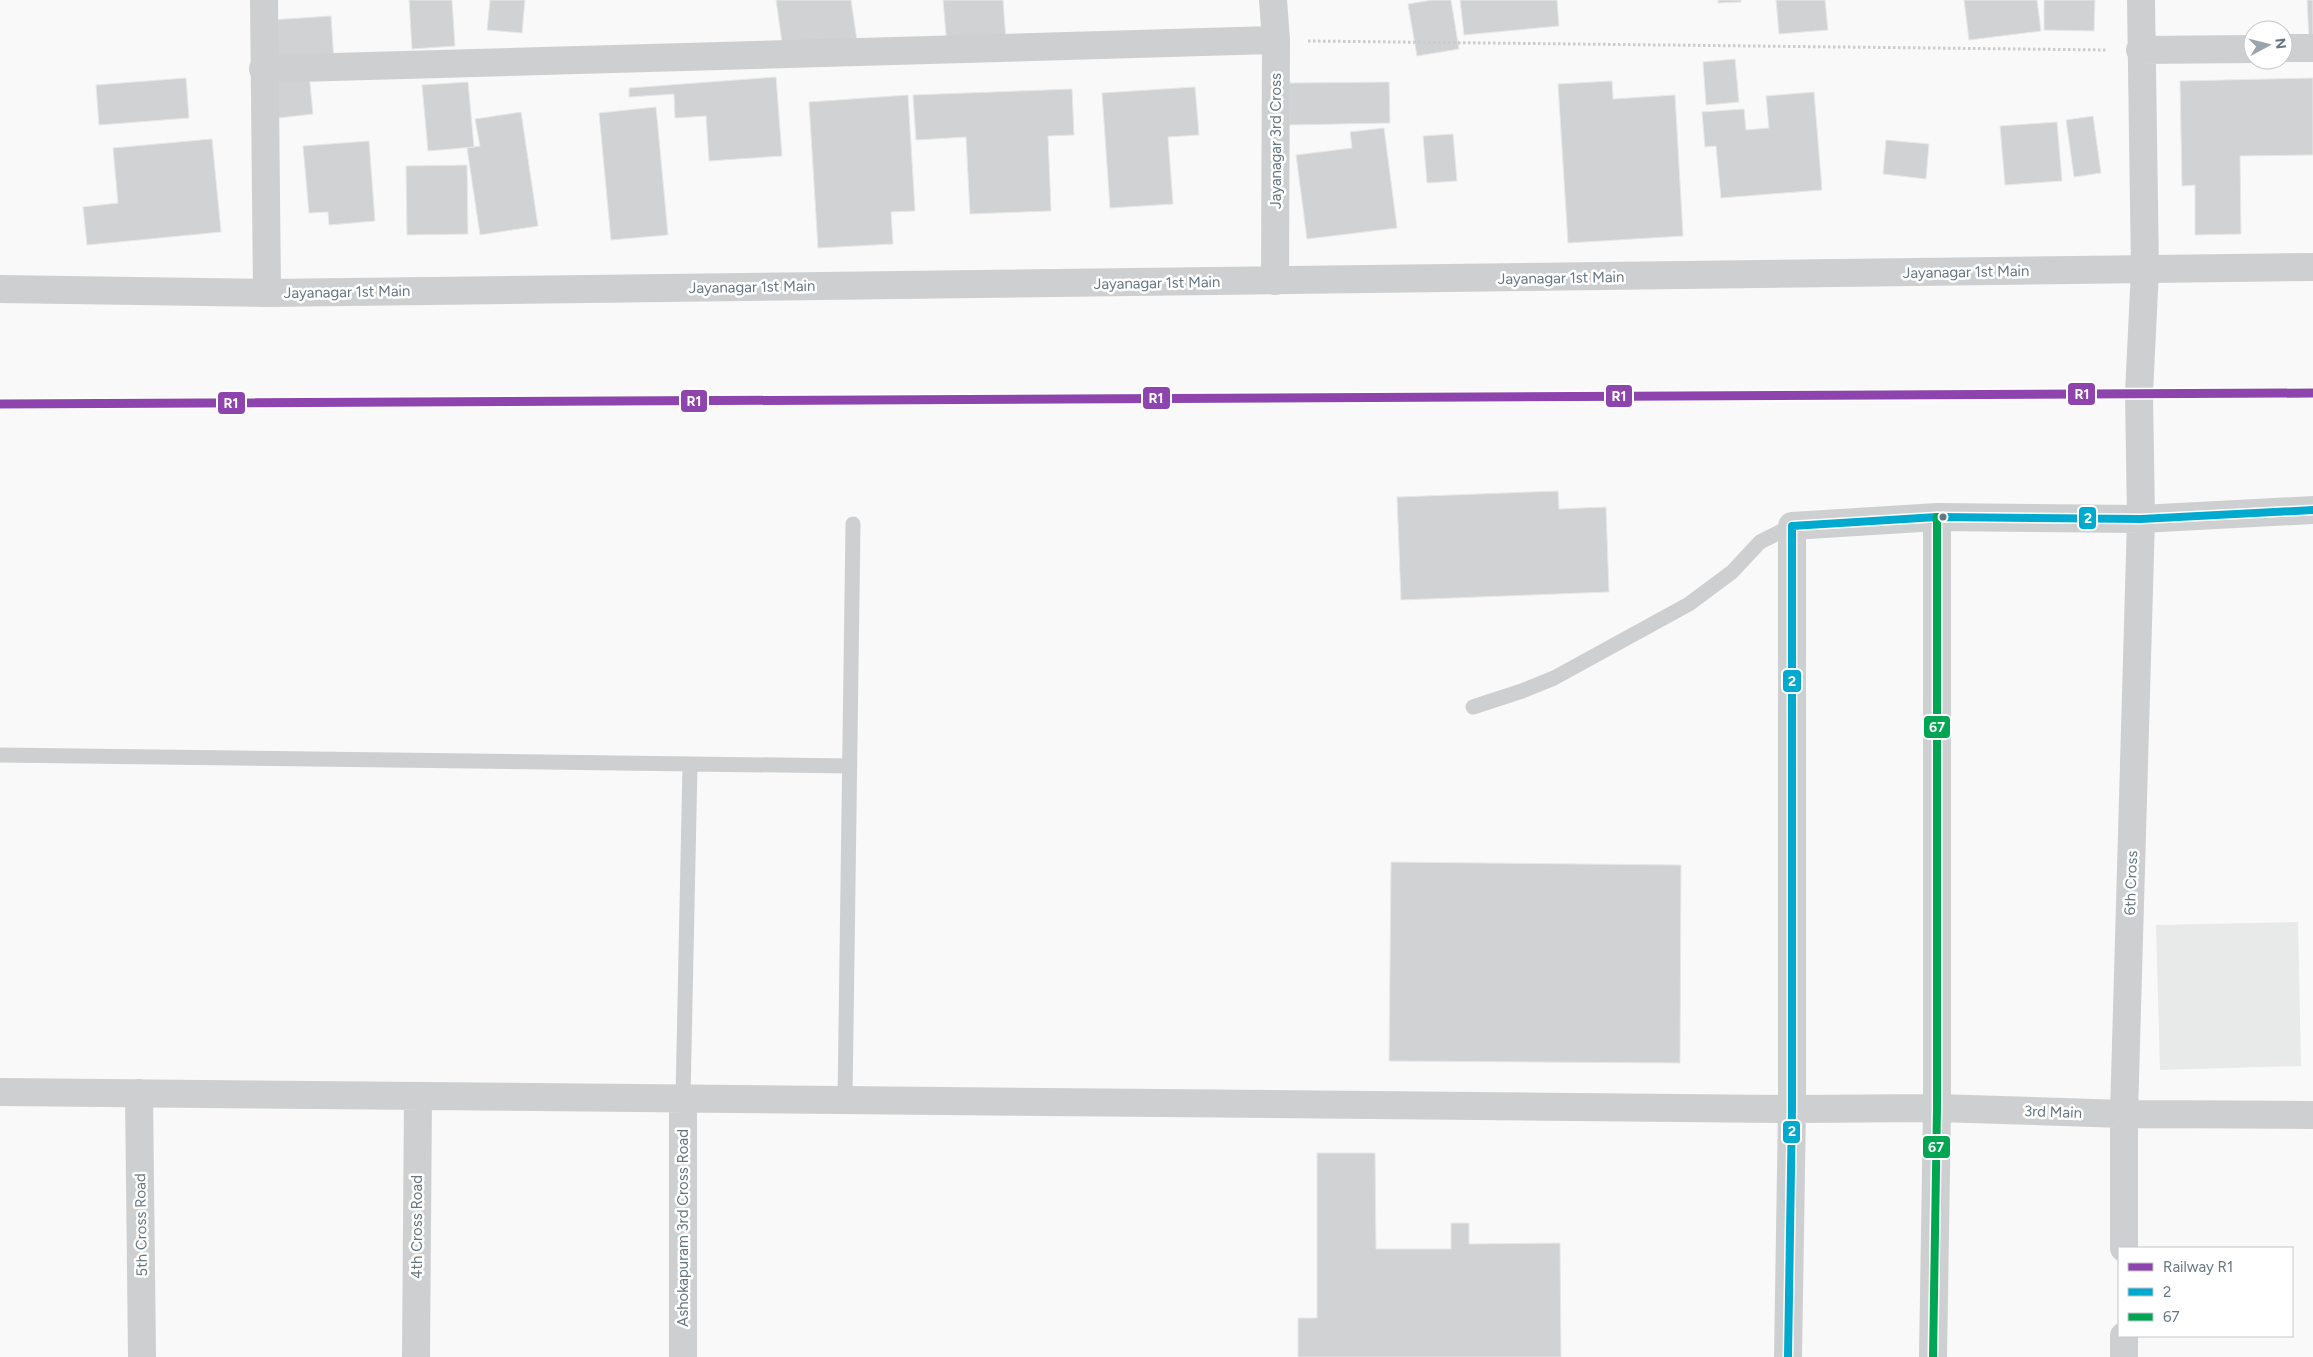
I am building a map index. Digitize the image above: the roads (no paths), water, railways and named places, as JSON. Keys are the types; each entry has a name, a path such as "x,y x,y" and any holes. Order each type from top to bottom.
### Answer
{"street":[{"path":"264,0 263,69 267,293"},
{"name":"Jayanagar 3rd Cross","path":"1273,0 1276,40 1275,281"},
{"name":"6th Cross","path":"2124,1247 2124,1114 2141,519 2139,393 2145,270 2140,50 2141,0"},
{"path":"263,69 1276,40"},
{"path":"2293,48 2313,48"},
{"path":"2140,50 2243,49"},
{"name":"Jayanagar 1st Main","path":"0,289 267,293 2313,267"},
{"path":"1788,1357 1792,1109 1792,526 1937,517 2141,519 2313,510"},
{"path":"1933,1357 1937,1108 1937,517"},
{"name":"3rd Main","path":"0,1092 1792,1109 1937,1108 2124,1114 2313,1115"},
{"name":"5th Cross Road","path":"139,1094 142,1357"},
{"name":"4th Cross Road","path":"416,1357 418,1096"},
{"name":"Ashokapuram 3rd Cross Road","path":"683,1357 684,1098"},
{"path":"2124,1337 2124,1357"}],"lane":[{"path":"846,1100 852,524"},
{"path":"1473,707 1554,678 1688,604 1732,572 1760,542 1792,526"},
{"path":"0,755 849,766"},
{"path":"684,1098 690,764"}],"rail line":[{"name":"R1","path":"0,404 2313,393"}]}
